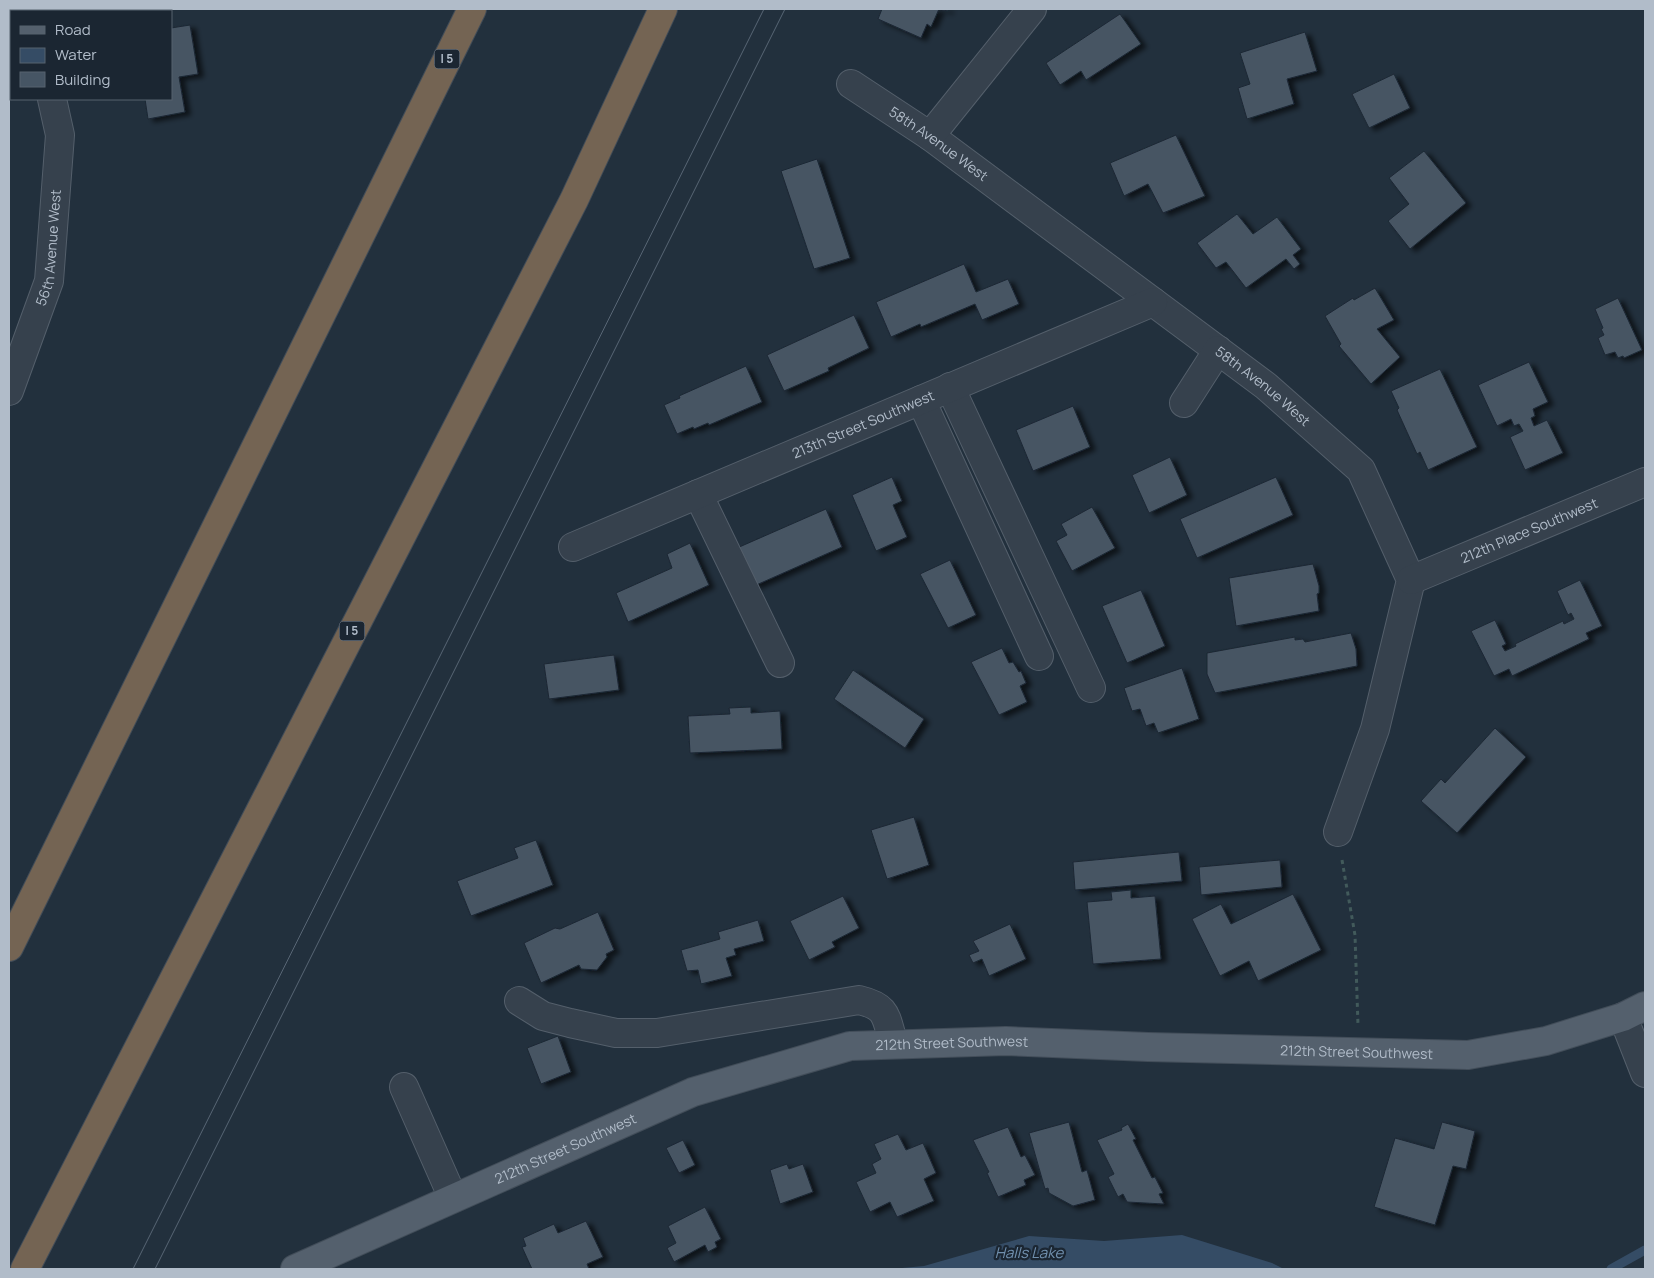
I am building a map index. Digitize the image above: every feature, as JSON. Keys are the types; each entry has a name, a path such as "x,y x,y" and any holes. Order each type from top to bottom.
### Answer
{"highway":[{"path":"422,110 460,9"},
{"name":"I 5","path":"9,947 472,9"},
{"name":"I 5","path":"30,1260 574,200 663,9"}],"main road":[{"name":"212th Street Southwest","path":"295,1269 693,1092 850,1046 1006,1041 1133,1047 1468,1054 1546,1041 1634,1011"}],"street":[{"path":"930,136 1032,9"},
{"name":"58th Avenue West","path":"851,84 930,136 1266,386 1361,470 1411,580"},
{"name":"56th Avenue West","path":"10,385 49,281 60,135 52,100"},
{"name":"213th Street Southwest","path":"573,547 1154,302"},
{"path":"1184,403 1218,350"},
{"path":"950,388 1091,688"},
{"path":"921,400 1039,656"},
{"name":"212th Place Southwest","path":"1411,580 1645,482"},
{"path":"698,494 780,663"},
{"path":"1338,832 1374,729 1411,580"},
{"path":"519,1001 543,1016 570,1023 616,1033 657,1033 859,1000 876,1004 885,1013 894,1044"},
{"path":"1634,1011 1645,1074"},
{"path":"404,1087 453,1198"}],"path":[{"path":"1338,832 1355,935 1358,1026"}],"water":[{"name":"Halls Lake","path":"1182,1235 1272,1263 1284,1269 891,1269 924,1266 1029,1236 1104,1241"}],"building":[{"path":"101,9 153,9 150,10"},
{"path":"882,9 939,9 931,27 927,24 921,38 878,19"},
{"path":"1120,14 1141,44 1086,80 1081,71 1060,85 1046,63"},
{"path":"190,25 198,74 179,77 185,112 148,119 145,100 172,100 172,28"},
{"path":"1305,32 1317,71 1287,79 1294,104 1247,119 1238,88 1250,84 1240,53"},
{"path":"1394,74 1410,108 1369,128 1352,94"},
{"path":"1176,135 1205,196 1163,213 1148,184 1124,196 1110,163"},
{"path":"1424,151 1466,203 1410,249 1388,221 1409,204 1389,178"},
{"path":"817,159 850,258 814,269 781,171"},
{"path":"1237,214 1253,234 1277,217 1301,249 1293,255 1300,264 1294,269 1286,259 1246,288 1226,262 1216,268 1197,243"},
{"path":"964,264 976,292 1008,279 1019,304 982,320 975,304 921,327 920,324 891,337 876,302"},
{"path":"1375,288 1394,320 1377,329 1400,357 1371,384 1339,346 1341,344 1325,316 1353,298 1354,300"},
{"path":"1618,298 1642,350 1624,358 1623,356 1618,358 1615,352 1605,355 1598,338 1604,335 1601,329 1603,328 1595,309"},
{"path":"854,315 869,348 828,368 829,371 784,391 767,355"},
{"path":"1529,362 1548,402 1533,409 1535,416 1531,418 1534,426 1547,420 1563,453 1525,470 1510,437 1523,431 1519,424 1514,426 1511,419 1497,426 1478,385"},
{"path":"746,366 762,402 709,425 708,423 694,429 693,427 677,434 664,405 680,398 679,396"},
{"path":"1440,369 1477,447 1428,470 1420,452 1417,454 1397,410 1399,408 1391,391"},
{"path":"1073,406 1090,447 1033,471 1016,430"},
{"path":"1170,457 1187,495 1149,513 1132,475"},
{"path":"892,477 902,501 893,505 907,537 876,551 852,495"},
{"path":"1276,477 1293,515 1197,558 1180,519"},
{"path":"1092,507 1115,548 1072,571 1056,541 1067,535 1061,524"},
{"path":"826,509 842,547 754,586 737,548"},
{"path":"690,543 709,585 628,622 616,593 672,568 667,554"},
{"path":"950,560 976,615 948,628 920,574"},
{"path":"1313,564 1319,586 1319,593 1317,594 1319,611 1236,626 1229,578"},
{"path":"1580,580 1602,626 1586,633 1589,639 1512,676 1509,669 1494,676 1471,631 1495,620 1506,644 1502,646 1505,651 1516,646 1515,644 1563,621 1564,624 1574,619 1571,613 1568,615 1557,591"},
{"path":"1141,590 1165,646 1127,663 1102,606"},
{"path":"1351,633 1356,649 1357,666 1215,693 1207,674 1207,653 1295,637 1295,640 1303,639 1305,642"},
{"path":"1002,648 1009,663 1013,662 1019,672 1021,671 1026,683 1020,686 1027,702 999,715 971,662"},
{"path":"614,655 619,690 549,699 544,664"},
{"path":"1182,668 1199,719 1158,733 1154,723 1146,726 1140,709 1132,711 1124,688"},
{"path":"853,670 924,719 905,748 834,699"},
{"path":"751,707 751,713 780,711 782,749 690,753 688,716 730,714 729,708"},
{"path":"1495,728 1526,757 1457,833 1421,801 1441,779 1445,783"},
{"path":"914,817 929,865 887,879 871,830"},
{"path":"536,840 553,885 471,916 457,881 518,858 514,848"},
{"path":"1179,852 1182,881 1075,890 1073,862"},
{"path":"1280,860 1282,887 1201,895 1199,867"},
{"path":"1131,890 1131,898 1155,896 1161,959 1093,964 1087,902 1112,900 1111,892"},
{"path":"1293,894 1321,950 1258,981 1249,961 1220,976 1192,919 1221,904 1231,924"},
{"path":"843,896 859,928 832,942 835,947 809,960 790,921"},
{"path":"598,912 614,950 606,954 607,957 597,970 581,969 579,965 541,983 524,943 555,928 560,929"},
{"path":"758,920 764,941 734,949 736,955 726,958 732,976 701,984 698,970 687,971 681,950 720,939 718,932"},
{"path":"1010,924 1026,959 989,976 982,959 973,963 969,955 979,951 973,941"},
{"path":"558,1036 571,1072 541,1084 527,1048"},
{"path":"1069,1122 1082,1172 1087,1170 1095,1200 1073,1206 1049,1193 1048,1188 1045,1189 1029,1133"},
{"path":"1442,1122 1475,1131 1466,1169 1453,1166 1435,1225 1374,1207 1395,1138 1434,1149"},
{"path":"1128,1124 1136,1139 1133,1140 1152,1178 1155,1177 1163,1193 1159,1194 1164,1204 1127,1202 1123,1194 1118,1197 1108,1177 1114,1174 1097,1140 1122,1130 1121,1128"},
{"path":"1008,1127 1021,1157 1025,1155 1035,1175 1024,1180 1026,1185 998,1197 987,1173 989,1172 973,1140"},
{"path":"898,1134 906,1150 923,1143 936,1173 924,1179 934,1201 897,1217 890,1202 870,1212 856,1182 876,1173 872,1164 881,1159 874,1144"},
{"path":"683,1140 695,1165 679,1173 666,1148"},
{"path":"787,1164 789,1169 803,1164 813,1192 780,1204 770,1170"},
{"path":"705,1207 721,1239 715,1242 717,1247 708,1252 705,1245 674,1262 667,1248 676,1243 668,1226"},
{"path":"586,1221 603,1257 587,1264 589,1269 532,1269 522,1247 526,1246 523,1238 554,1224 558,1233"}],"waterway":[{"path":"1611,1269 1645,1250"}],"tram line":[{"path":"133,1269 764,9"},
{"path":"155,1269 785,9"}]}
